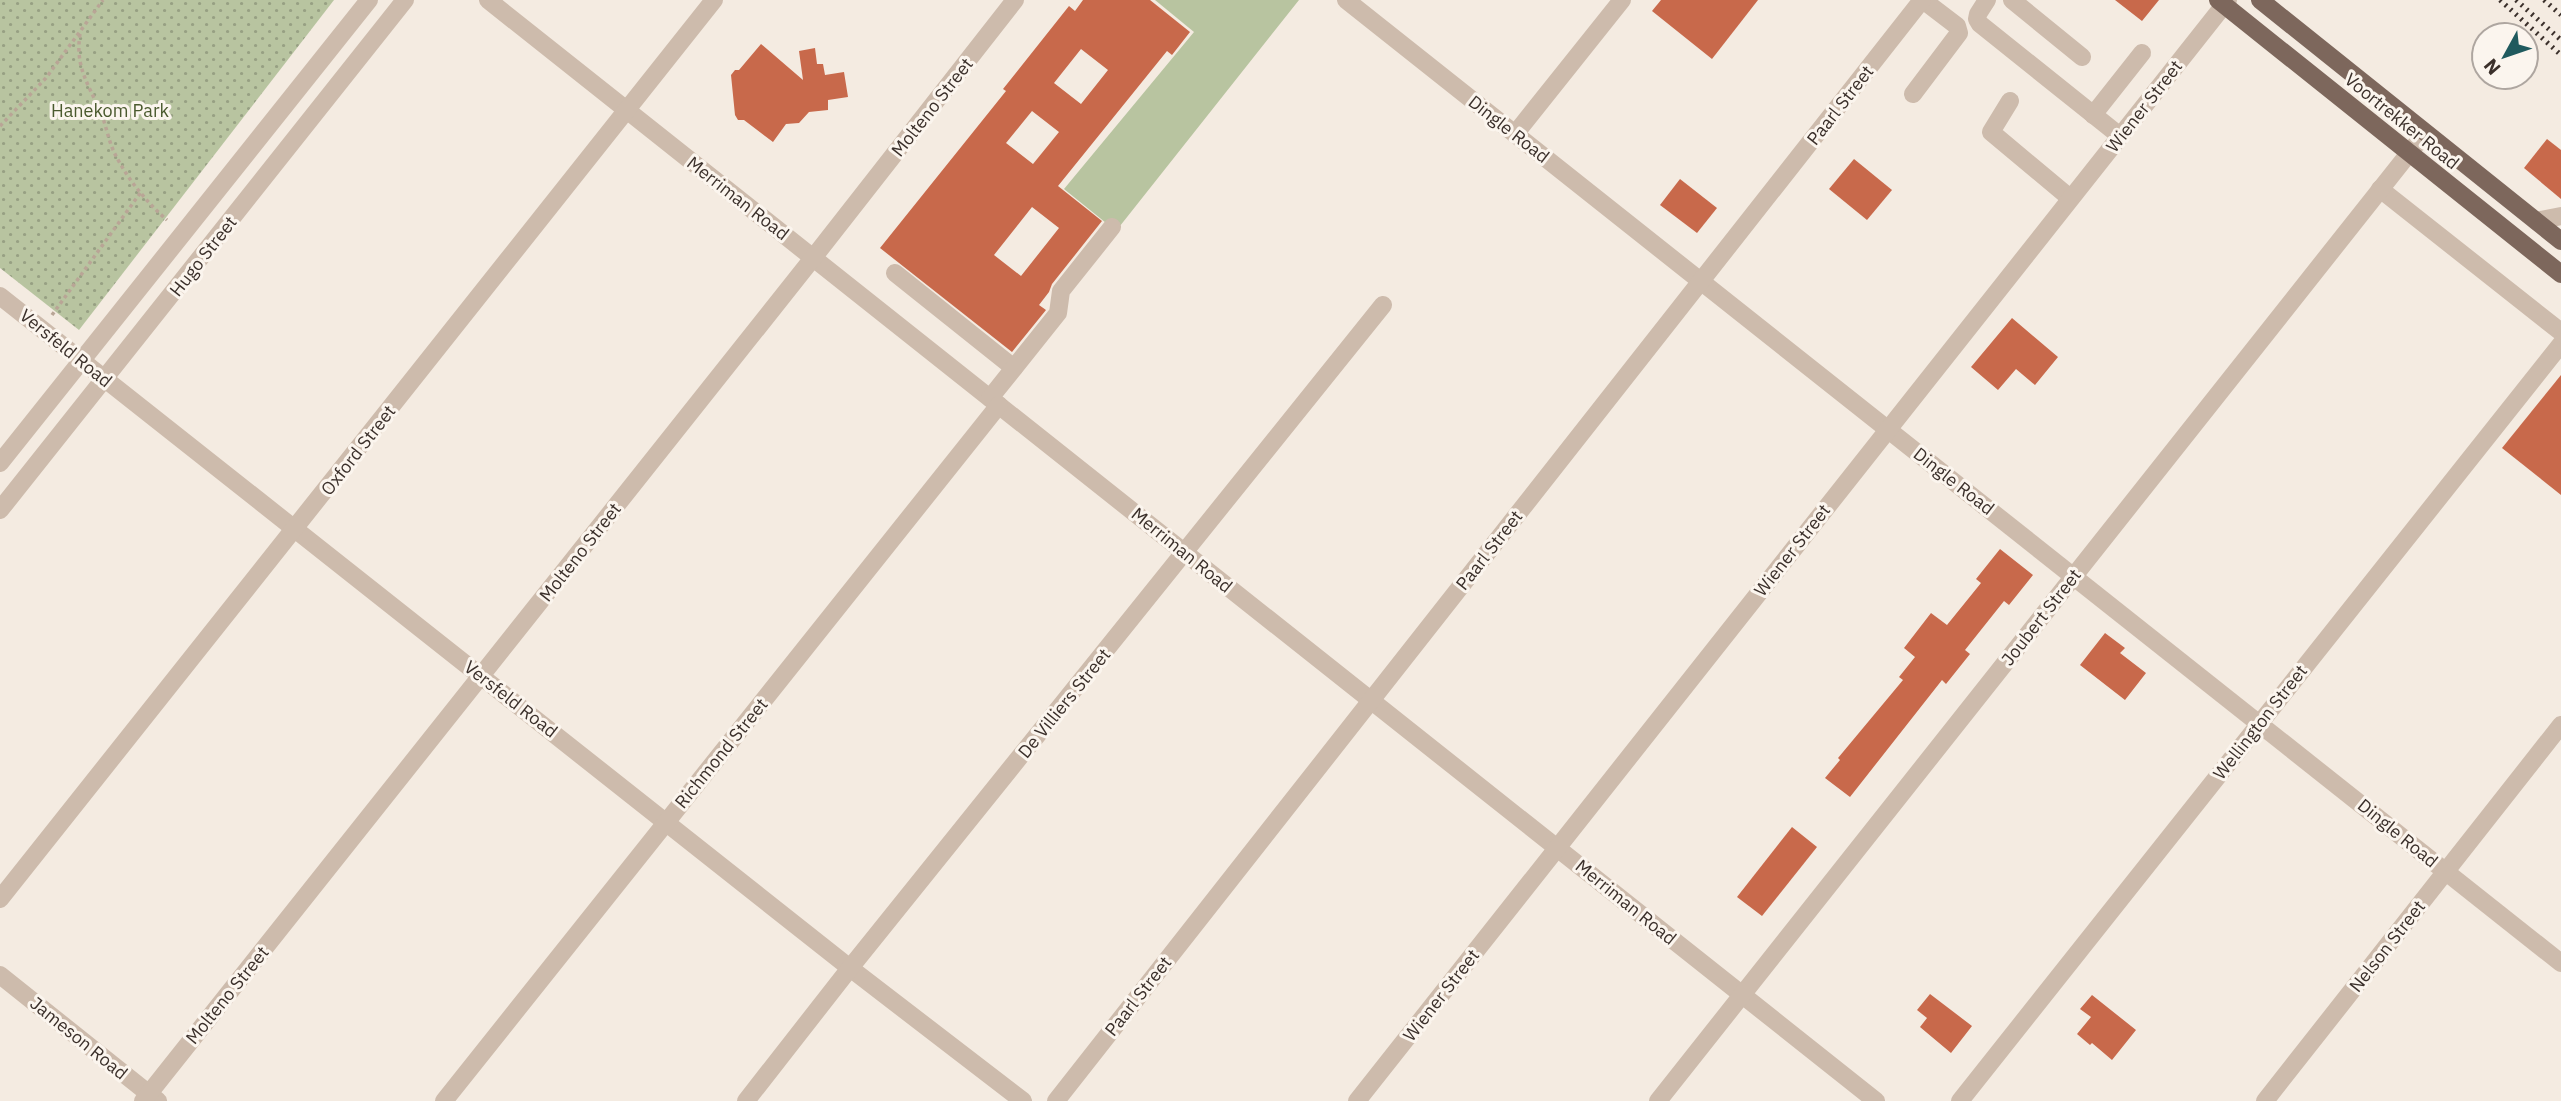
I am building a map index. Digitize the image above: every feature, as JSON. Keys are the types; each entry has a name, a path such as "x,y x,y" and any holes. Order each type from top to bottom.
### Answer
{"main road":[{"name":"Voortrekker Road","path":"2260,0 2561,241"},
{"name":"Voortrekker Road","path":"2223,2 2561,274"}],"street":[{"name":"Hugo Street","path":"0,463 369,0"},
{"name":"Hugo Street","path":"0,510 405,0"},
{"name":"Merriman Road","path":"488,0 1876,1101"},
{"name":"Oxford Street","path":"0,899 714,0"},
{"name":"Molteno Street","path":"150,1099 1015,0"},
{"name":"Dingle Road","path":"1346,0 2561,963"},
{"path":"1515,134 1622,0"},
{"path":"1913,94 1959,33 1957,26 1923,0"},
{"name":"Paarl Street","path":"1056,1101 1923,0"},
{"path":"1987,0 1978,14 1980,24 2120,136"},
{"path":"2012,0 2082,57"},
{"name":"Wiener Street","path":"1357,1101 2223,2"},
{"path":"2093,115 2142,54"},
{"path":"2010,101 1991,132 2070,198"},
{"name":"Joubert Street","path":"1658,1101 2425,133"},
{"path":"2379,189 2561,332"},
{"path":"2536,221 2561,216"},
{"name":"Richmond Street","path":"444,1101 995,401 1014,368 1058,313 1061,291 1112,227"},
{"path":"895,273 1014,368"},
{"name":"Versfeld Road","path":"0,296 850,968 1023,1101"},
{"name":"De Villiers Street","path":"746,1101 1383,305"},
{"name":"Wellington Street","path":"1960,1101 2561,344"},
{"name":"Nelson Street","path":"2265,1101 2561,725"},
{"name":"Jameson Road","path":"0,975 150,1099"}],"path":[{"path":"0,126 46,78 103,0"},
{"path":"80,34 80,68 102,114 114,151 141,192 167,220"},
{"path":"52,315 141,192"}],"green space":[{"name":"Hanekom Park","path":"0,0 334,0 79,330 0,268"},
{"path":"1155,0 1299,0 1116,231 1064,189 1194,32"}],"building":[{"path":"1083,0 1150,0 1190,32 1172,55 1167,51 1058,186 1102,221 1052,284 1039,305 1046,310 1012,352 880,248 1006,91 1003,89 1069,6 1075,11","holes":["1081,49 1108,70 1081,104 1054,83","1032,111 1059,132 1033,164 1006,143","1032,207 1059,228 1021,276 994,255"]},
{"path":"1661,0 1758,0 1712,59 1652,11"},
{"path":"2115,0 2159,0 2142,21"},
{"path":"761,44 803,80 799,51 815,48 817,64 823,64 825,75 844,72 848,97 828,100 828,110 809,112 799,123 786,124 773,142 744,120 738,120 735,115 731,75 735,70 739,70"},
{"path":"2547,139 2561,150 2561,199 2524,168"},
{"path":"1854,159 1892,190 1867,220 1829,189"},
{"path":"1680,179 1717,208 1697,233 1660,205"},
{"path":"2012,318 2058,357 2035,385 2016,369 1998,390 1971,367"},
{"path":"2561,375 2561,495 2502,448"},
{"path":"2000,549 2033,575 2009,605 2004,601 1965,650 1970,654 1946,684 1942,680 1850,797 1825,778 1840,760 1838,758 1903,680 1899,677 1915,657 1904,648 1931,613 1947,625 1981,583 1976,579"},
{"path":"2105,633 2125,648 2120,653 2146,673 2125,700 2080,665"},
{"path":"1792,827 1817,847 1762,916 1737,897"},
{"path":"1930,994 1972,1026 1951,1053 1920,1027 1927,1018 1917,1010"},
{"path":"2092,995 2136,1030 2112,1060 2077,1034 2091,1017 2080,1009"}],"railway":[{"path":"2500,0 2561,55"},
{"path":"2516,0 2561,40"},
{"path":"2544,0 2561,15"}]}
